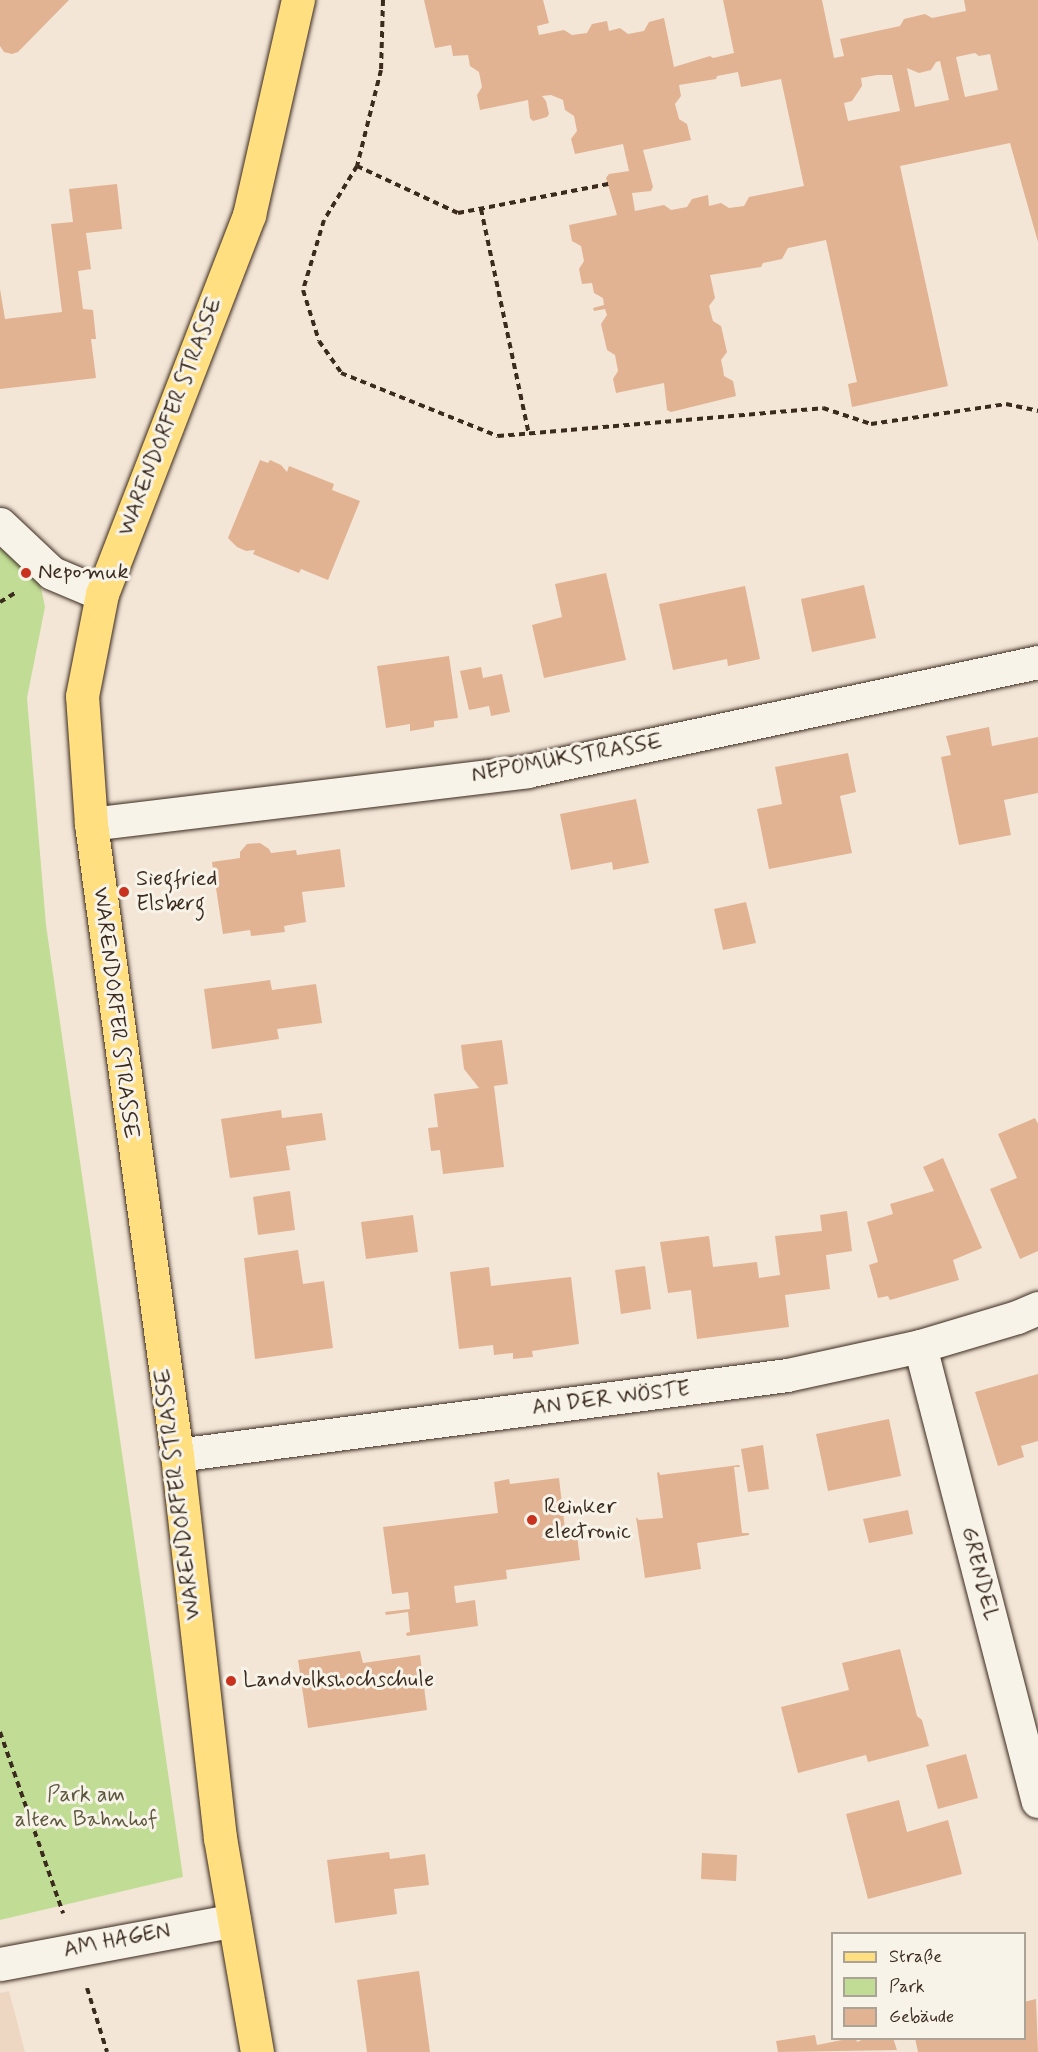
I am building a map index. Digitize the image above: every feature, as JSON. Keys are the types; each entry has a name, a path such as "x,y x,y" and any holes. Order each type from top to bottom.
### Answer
{"main road":[{"name":"WARENDORFER STRASSE","path":"257,2052 220,1838 201,1686 177,1455 91,824 82,696 102,594 249,215 298,0"}],"street":[{"path":"0,524 52,573 102,594"},
{"name":"NEPOMUKSTRASSE","path":"91,824 527,771 1038,662"},
{"name":"AN DER WÖSTE","path":"177,1455 788,1376 921,1346 1017,1317 1038,1308"},
{"name":"GRENDEL","path":"921,1346 1038,1801"},
{"name":"AM HAGEN","path":"0,1964 75,1948 234,1920"}],"path":[{"path":"382,0 381,70 357,166 324,220 303,290 319,341 341,373 498,436 823,408 871,424 1006,404 1038,411"},
{"path":"357,166 458,213 608,184"},
{"path":"481,209 529,434"},
{"path":"0,1732 75,1948 107,2052"}],"shaded area":[{"path":"9,1991 25,2052 0,2052 0,1993"}],"green space":[{"name":"Park am alten Bahnhof","path":"0,548 40,583 45,607 27,698 46,925 183,1877 0,1920"}],"building":[{"path":"0,0 69,0 18,52 12,54 4,52 0,46"},
{"path":"424,0 543,0 549,23 537,26 539,35 564,30 572,35 587,33 592,24 607,21 609,31 620,28 628,34 644,31 649,22 664,18 674,67 710,56 713,58 734,53 723,0 822,0 834,58 844,56 840,39 900,26 904,19 925,14 932,18 966,11 964,0 1038,0 1038,242 1010,143 900,166 948,386 852,407 848,384 857,382 826,240 788,248 782,259 763,263 761,267 710,275 715,298 709,306 713,321 721,326 727,352 721,360 724,376 733,381 736,396 671,412 667,410 664,383 616,393 613,379 618,371 615,355 607,350 601,324 607,315 605,309 594,311 593,308 604,305 603,298 594,293 592,283 582,284 579,269 584,261 581,246 572,241 569,225 617,215 606,178 609,174 629,171 623,144 575,154 571,139 577,131 574,116 565,110 563,100 551,95 542,96 546,101 549,114 547,117 533,121 530,118 528,100 480,110 477,95 482,87 479,72 470,66 468,55 453,56 451,45 435,48","holes":["975,53 979,56 990,54 998,90 965,97 956,57","940,61 949,100 915,107 907,68 919,73 931,70 936,62","738,72 741,87 781,79 804,186 749,197 744,206 729,208 721,203 709,206 708,195 692,199 687,207 671,210 664,205 635,211 632,193 651,191 653,187 643,150 691,140 687,124 679,119 675,104 681,96 679,85 716,79 717,76","892,75 900,111 848,121 844,103 852,101 862,86 861,78"]},
{"path":"117,184 122,229 86,233 91,269 78,271 83,309 93,310 96,339 91,339 96,378 0,389 0,289 5,319 62,312 51,224 73,222 69,189"},
{"path":"260,460 268,463 270,460 281,465 287,472 289,466 334,484 332,490 360,501 328,580 301,569 299,573 253,554 255,550 246,551 237,547 228,538"},
{"path":"606,573 626,660 544,678 532,625 562,617 555,584"},
{"path":"864,585 876,638 812,652 801,599"},
{"path":"745,586 760,659 728,666 727,659 673,670 659,604"},
{"path":"449,656 458,718 434,721 434,727 410,731 410,724 386,728 377,666"},
{"path":"481,667 483,678 502,674 510,712 491,716 489,706 469,710 460,671"},
{"path":"989,727 992,746 1038,737 1038,793 1004,800 1011,835 959,845 941,757 951,755 946,736"},
{"path":"848,753 856,792 840,796 852,853 769,869 757,809 782,804 775,767"},
{"path":"636,799 649,863 613,870 612,862 571,870 560,814"},
{"path":"260,843 271,853 296,850 297,855 340,849 345,887 302,892 306,922 284,926 285,932 251,936 250,930 223,934 212,862 240,858 240,852 247,844"},
{"path":"746,902 756,943 723,950 714,909"},
{"path":"270,980 272,990 316,984 322,1023 277,1029 279,1039 212,1049 204,989"},
{"path":"502,1040 508,1084 494,1086 504,1167 443,1174 440,1150 431,1151 428,1128 438,1127 434,1094 479,1088 464,1069 461,1045"},
{"path":"281,1110 282,1118 322,1113 326,1140 286,1146 290,1170 230,1178 221,1119"},
{"path":"1035,1118 1038,1124 1038,1251 1020,1259 990,1189 1017,1178 998,1134"},
{"path":"943,1158 982,1248 953,1260 959,1280 890,1300 888,1296 878,1298 869,1265 878,1262 867,1222 893,1214 890,1204 934,1191 923,1167"},
{"path":"290,1191 295,1230 258,1235 253,1197"},
{"path":"847,1211 852,1251 826,1255 830,1289 785,1295 789,1327 697,1339 691,1290 668,1293 660,1242 709,1236 713,1267 757,1262 759,1278 780,1275 775,1236 822,1231 820,1215"},
{"path":"413,1215 418,1252 366,1259 361,1222"},
{"path":"298,1250 303,1284 324,1281 333,1348 255,1359 244,1258"},
{"path":"645,1266 651,1309 621,1314 615,1270"},
{"path":"489,1267 491,1286 571,1277 579,1344 532,1351 533,1357 513,1359 513,1353 494,1355 493,1345 459,1349 450,1272"},
{"path":"1038,1374 1038,1441 1021,1446 1024,1457 998,1466 975,1392"},
{"path":"889,1419 901,1476 828,1491 816,1434"},
{"path":"763,1445 769,1489 748,1492 741,1449"},
{"path":"739,1465 740,1467 734,1467 742,1533 749,1533 749,1535 697,1543 701,1569 645,1578 636,1517 639,1520 663,1518 657,1473 659,1472 660,1475"},
{"path":"559,1478 565,1529 576,1527 580,1560 506,1570 507,1579 454,1586 456,1603 475,1600 478,1626 407,1636 406,1633 410,1632 408,1612 386,1615 385,1612 410,1609 408,1592 392,1594 383,1527 498,1513 494,1482 509,1479 510,1484"},
{"path":"908,1510 913,1534 869,1543 863,1519"},
{"path":"900,1649 917,1716 922,1720 929,1746 868,1762 866,1755 798,1773 781,1707 849,1690 842,1663"},
{"path":"360,1651 363,1663 420,1655 427,1710 308,1728 298,1660"},
{"path":"966,1754 978,1798 938,1809 926,1765"},
{"path":"899,1800 907,1832 948,1820 962,1874 868,1899 846,1814"},
{"path":"389,1852 390,1859 425,1854 429,1885 394,1889 397,1914 335,1923 327,1860"},
{"path":"702,1853 737,1855 736,1881 701,1879"},
{"path":"419,1971 430,2052 367,2052 357,1980"},
{"path":"1036,1999 1038,2052 918,2052 915,2040 1026,2040 1026,2002"},
{"path":"815,2035 817,2045 842,2040 856,2040 857,2042 894,2040 897,2050 778,2052 776,2041"}],"place":[{"name":"Nepomuk","path":"26,573"},
{"name":"Siegfried Elsberg","path":"124,892"},
{"name":"Reinker electronic","path":"532,1520"},
{"name":"Landvolkshochschule","path":"231,1681"}]}
